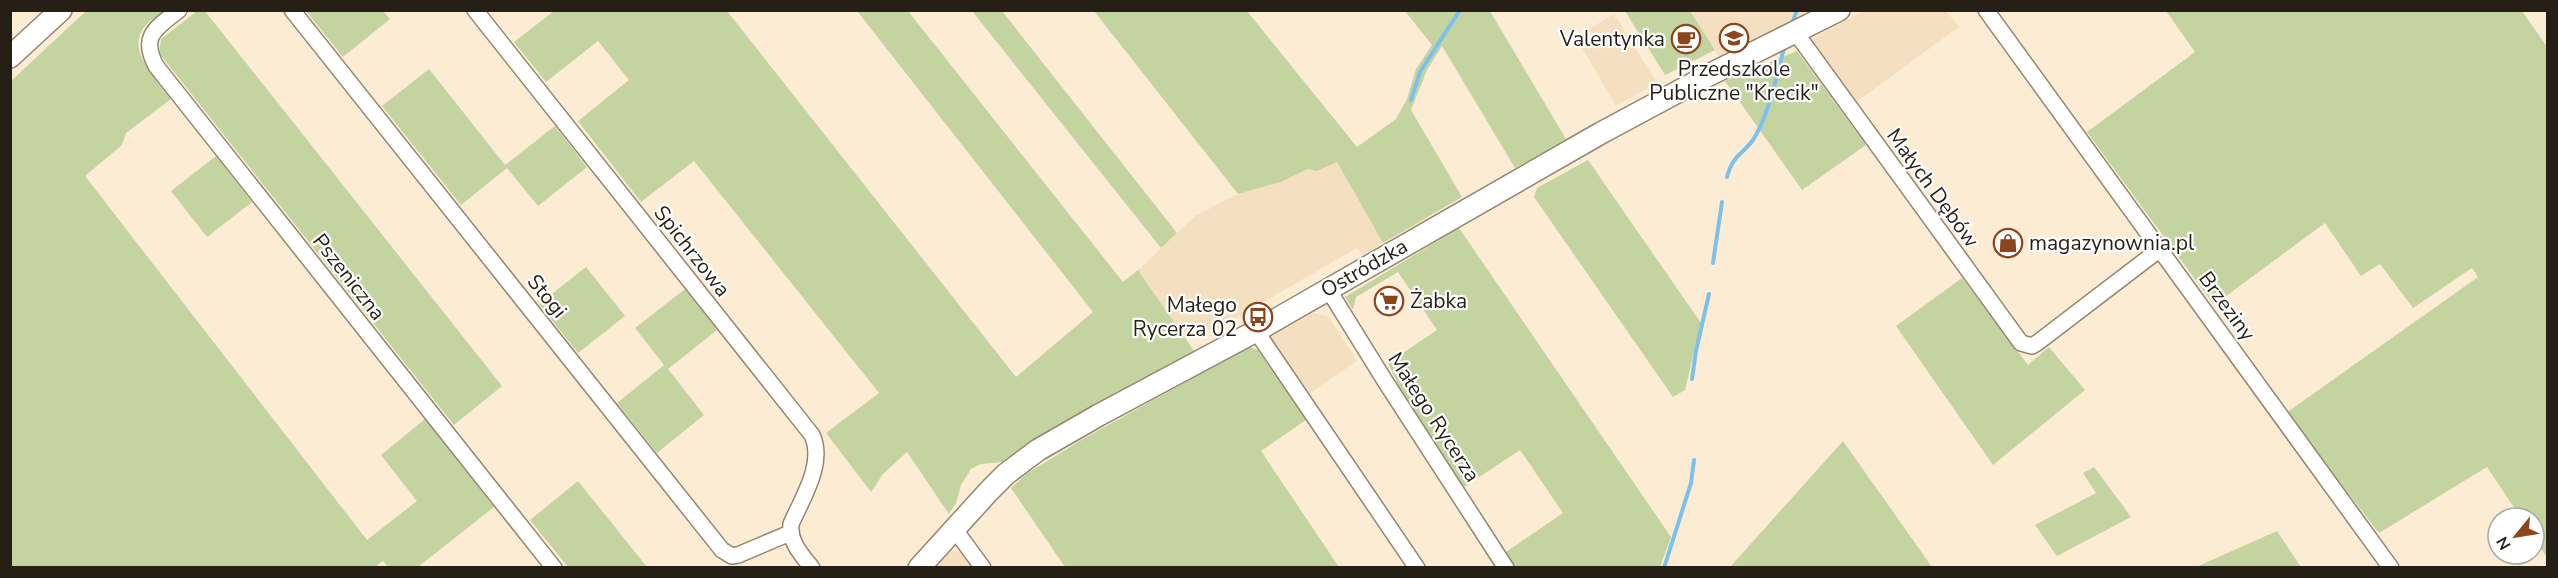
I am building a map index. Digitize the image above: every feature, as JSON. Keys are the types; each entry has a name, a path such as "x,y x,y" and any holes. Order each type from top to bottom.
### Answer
{"street":[{"path":"10,57 61,10"},
{"name":"Pszeniczna","path":"179,10 156,28 149,40 148,52 156,66 554,567"},
{"name":"Stogi","path":"292,10 722,550 732,556 738,555 790,532"},
{"name":"Spichrzowa","path":"476,10 812,435 816,444 816,464 791,524 790,532"},
{"name":"Ostródzka","path":"919,567 953,527 1006,474 1038,450 1256,331 1601,133 1709,75 1839,10"},
{"name":"Brzeziny","path":"1986,10 2391,567"},
{"name":"Małych Dębów","path":"1787,37 2020,343 2032,346 2037,343 2160,249"},
{"name":"Małego Rycerza","path":"1328,289 1506,567"},
{"path":"1256,331 1417,567"},
{"path":"953,527 983,567"},
{"path":"790,532 793,543 812,567"}],"shaded area":[{"path":"1866,10 1946,11 1959,27 1856,102 1810,40"},
{"name":"Przedszkole Publiczne \"Krecik\"","path":"1690,11 1813,11 1721,60"},
{"path":"1614,14 1657,83 1616,106 1576,37"},
{"path":"1337,161 1383,243 1362,255 1357,248 1213,331 1204,328 1186,339 1138,270 1195,216 1238,194 1281,182 1308,169 1317,171"},
{"path":"1314,313 1328,316 1357,361 1307,395 1268,337"},
{"path":"949,551 963,552 973,567 934,568"}],"green space":[{"path":"87,10 165,11 146,25 140,34 139,44 145,64 171,99 126,133 122,145 85,176 367,540 417,501 381,455 425,419 494,507 418,567 388,567 383,561 374,568 11,567 11,81"},
{"path":"197,11 205,11 502,386 454,425 159,53 161,39"},
{"path":"306,11 383,11 390,19 343,57"},
{"path":"554,11 727,11 1016,377 1093,312 857,11 908,11 1123,282 1138,270 1194,351 1095,404 1003,462 981,464 971,469 961,485 956,503 949,514 907,452 883,474 871,492 826,433 879,393 694,161 641,202 578,121 629,80 598,41 546,82 514,42"},
{"path":"972,11 1002,11 1177,233 1161,248"},
{"path":"1094,11 1247,11 1357,147 1396,119 1407,99 1416,69 1432,45 1405,11 1490,11 1566,139 1515,168 1442,46 1427,70 1411,110 1462,197 1383,243 1337,162 1317,171 1308,169 1281,182 1238,194"},
{"path":"1625,11 1690,11 1715,50 1665,75"},
{"path":"2166,11 2522,11 2548,48 2547,558 2546,506 2513,506 2487,467 2379,533 2286,413 2478,277 2472,268 2413,308 2380,264 2361,276 2325,223 2214,305 2087,132 2195,52"},
{"path":"1797,51 1866,145 1802,190 1725,81"},
{"path":"429,69 505,165 555,126 587,167 538,206 507,168 461,205 382,106"},
{"path":"216,156 252,202 207,237 171,191"},
{"path":"1588,160 1701,323 1685,390 1673,397 1534,197 1537,188"},
{"path":"1459,228 1671,537 1660,567 1516,567 1506,552 1563,513 1520,450 1464,487 1406,401 1388,363 1437,330 1398,272 1356,297 1353,310 1345,297"},
{"path":"586,267 625,316 578,353 539,304"},
{"path":"1962,278 2028,365 2049,347 2085,390 1993,465 1896,326"},
{"path":"685,289 717,330 668,369 704,415 657,453 617,403 664,365 635,328"},
{"path":"1249,347 1258,350 1306,420 1261,451 1339,567 1065,567 1011,488 1026,474 1083,439"},
{"path":"1843,441 1932,567 1730,567"},
{"path":"2094,467 2131,517 2057,556 2035,525 2096,493 2083,473"},
{"path":"578,481 647,567 568,567 530,520"},
{"path":"2277,531 2301,567 2196,567"}],"waterway":[{"path":"1411,100 1420,72 1460,10"},
{"path":"1792,24 1797,10"},
{"path":"1727,177 1733,162 1752,141 1761,124 1785,45"},
{"path":"1713,263 1722,202"},
{"path":"1692,379 1709,294"},
{"path":"1664,568 1691,483 1694,460"}],"place":[{"name":"Przedszkole Publiczne \"Krecik\"","path":"1734,38"},
{"name":"Valentynka","path":"1686,39"},
{"name":"magazynownia.pl","path":"2008,243"},
{"name":"Żabka","path":"1389,301"},
{"name":"Małego Rycerza 02","path":"1258,317"}]}
